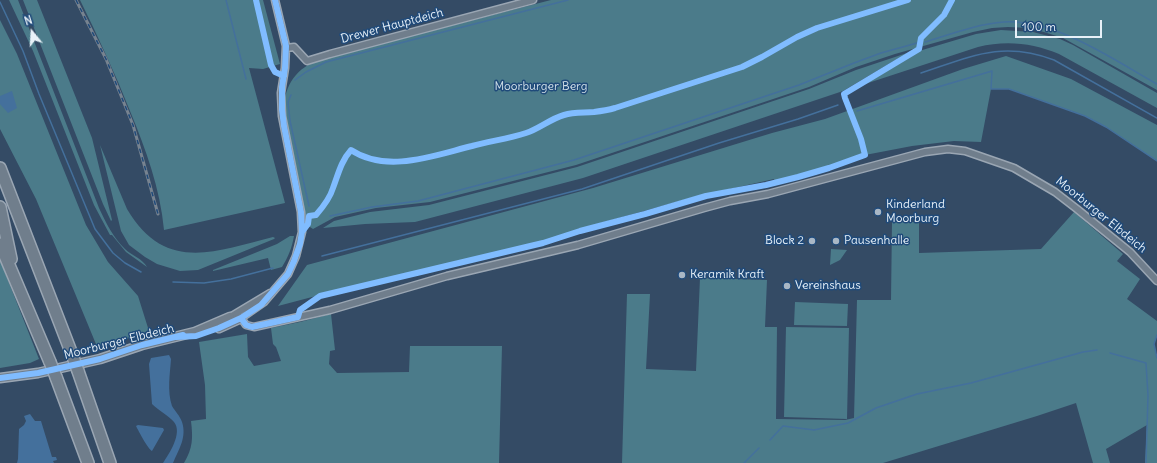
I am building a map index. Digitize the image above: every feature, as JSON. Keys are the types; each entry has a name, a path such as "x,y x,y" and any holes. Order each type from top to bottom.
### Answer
{"highway":[{"path":"0,168 73,357 110,463"},
{"path":"0,208 16,281"},
{"path":"0,244 56,376 88,463"}],"street":[{"path":"241,318 261,305 291,268 300,244 302,232 301,212 282,110 282,87 286,48 275,0"},
{"name":"Drewer Hauptdeich","path":"286,48 294,47 307,62 330,54 533,0"},
{"name":"Moorburger Elbdeich","path":"0,378 38,373 100,359 142,345 206,328 230,317 241,318 246,325 254,327 330,310 453,274 578,245 717,205 768,194 925,152 948,149 980,155 1014,168 1055,192 1125,248 1157,281"},
{"path":"230,317 273,291"},
{"name":"Moorburger Elbdeich","path":"176,337 201,334 220,328 241,318"}],"green space":[{"path":"9,0 18,0 104,219 113,235 121,244 147,267 126,252 112,235 110,235 94,205 33,51"},
{"path":"23,0 37,0 92,138 111,221 103,204"},
{"path":"80,0 263,0 280,64 263,69 249,68 285,203 164,230 156,184 142,140 100,41"},
{"name":"Moorburger Berg","path":"551,0 1157,0 1157,90 1063,38 1031,28 992,28 895,54 856,67 809,87 576,165 430,202 376,208 335,217 313,229 307,225 283,111 284,101 289,85 299,72 305,67 321,59"},
{"path":"0,20 17,54 86,225 108,262 138,296 149,331 98,349 36,199 0,129"},
{"path":"1001,30 1033,32 1060,39 1073,45 1157,93 1157,108 1059,54 1039,47 1009,43 978,47 862,85 863,83 919,51 976,34"},
{"path":"907,53 843,91 583,178 415,222 365,224 323,228 334,221 370,212 429,205 577,167 809,89 856,70"},
{"path":"1006,56 1071,79 1157,125 1157,161 1106,127 1085,116 1009,89 991,89 981,142 954,141 912,146 865,155 806,175 775,182 774,179 694,197 597,224 527,246 369,282 278,306 307,265 593,188 772,133 825,119 963,69"},
{"path":"100,145 127,209 142,229 158,242 174,250 192,253 211,252 273,237 275,238 198,270 180,271 157,264 129,245 121,231"},
{"path":"1074,212 1123,254 1117,261 1140,279 1127,299 1157,321 1157,335 1154,344 1157,358 1157,463 1145,463 1147,425 1106,449 1110,463 1093,463 1076,403 883,463 622,463 627,294 650,294 646,369 696,371 700,278 767,280 765,327 777,327 776,419 845,420 854,418 857,300 891,300 892,222 919,222 919,253 1041,249"},
{"path":"290,236 294,236 288,256 282,267 271,270 268,258 213,271 277,244"},
{"path":"831,249 847,250 840,260 830,265"},
{"path":"0,260 39,359 30,363 0,368"},
{"path":"795,302 848,304 847,326 794,325"},
{"path":"331,314 335,350 330,351 329,364 337,373 409,372 410,346 502,346 499,463 184,463 192,443 191,421 206,419 205,385 199,342 247,334 248,357 254,366 281,361 276,347 273,344 271,328"},
{"path":"786,327 849,328 847,419 784,417"}],"shaded area":[{"path":"12,91 17,108 8,113 0,104 0,96"},
{"path":"169,355 171,359 169,382 170,400 181,420 184,433 182,443 173,463 163,463 174,443 177,432 174,422 152,404 149,364 151,358"},
{"path":"30,414 35,421 41,421 52,457 56,457 57,460 53,461 54,463 17,463 19,429 26,421 24,416"},
{"path":"136,426 163,428 164,430 152,451 139,432"}],"waterway":[{"path":"226,0 246,79"},
{"path":"295,80 306,72 326,62 568,0"},
{"path":"0,2 23,51 39,94 95,229 113,253 125,263 141,272"},
{"path":"925,42 964,30 994,23 1024,23 1044,27 1084,43 1157,84"},
{"path":"330,216 372,207 418,201 574,160 799,85 881,53 917,43"},
{"path":"921,73 955,61 986,53 1018,51 1035,54 1054,60 1157,118"},
{"path":"857,111 992,71 991,89 1009,89 1085,116 1106,127 1157,161"},
{"path":"291,95 288,102 290,121 309,206"},
{"path":"322,256 582,189 838,105"},
{"path":"173,282 204,283 231,279 273,268"},
{"path":"1157,335 1154,344 1157,358"},
{"path":"770,440 783,426 814,430 848,423 876,408 917,394 971,383 1083,352 1097,350"},
{"path":"1110,353 1146,363 1148,395 1146,463"},
{"path":"744,463 759,448"}],"railway":[{"path":"76,0 106,59 133,125 158,214"}],"cycle path":[{"path":"256,0 271,65 275,72 284,76"},
{"path":"176,337 196,336 219,328 241,318 261,305 288,274 300,244 302,232 301,212 282,110 282,87 286,46 275,0"},
{"path":"302,232 308,224 309,216 316,215 324,206 332,192 342,163 351,150 365,157 380,161 395,162 427,158 519,135 531,131 564,115 612,109 742,67 797,37 817,28 908,0"},
{"path":"241,318 246,325 252,327 298,317 300,310 320,296 543,243 580,231 706,196 766,185 798,177 865,155 861,139 844,94 919,49 921,38 944,15 952,0"},
{"path":"0,378 38,373 100,359 142,345 183,335"}],"place":[{"name":"Kinderland Moorburg","path":"878,212"},
{"name":"Block 2","path":"812,241"},
{"name":"Pausenhalle","path":"836,241"},
{"name":"Keramik Kraft","path":"682,275"},
{"name":"Vereinshaus","path":"787,286"}]}
